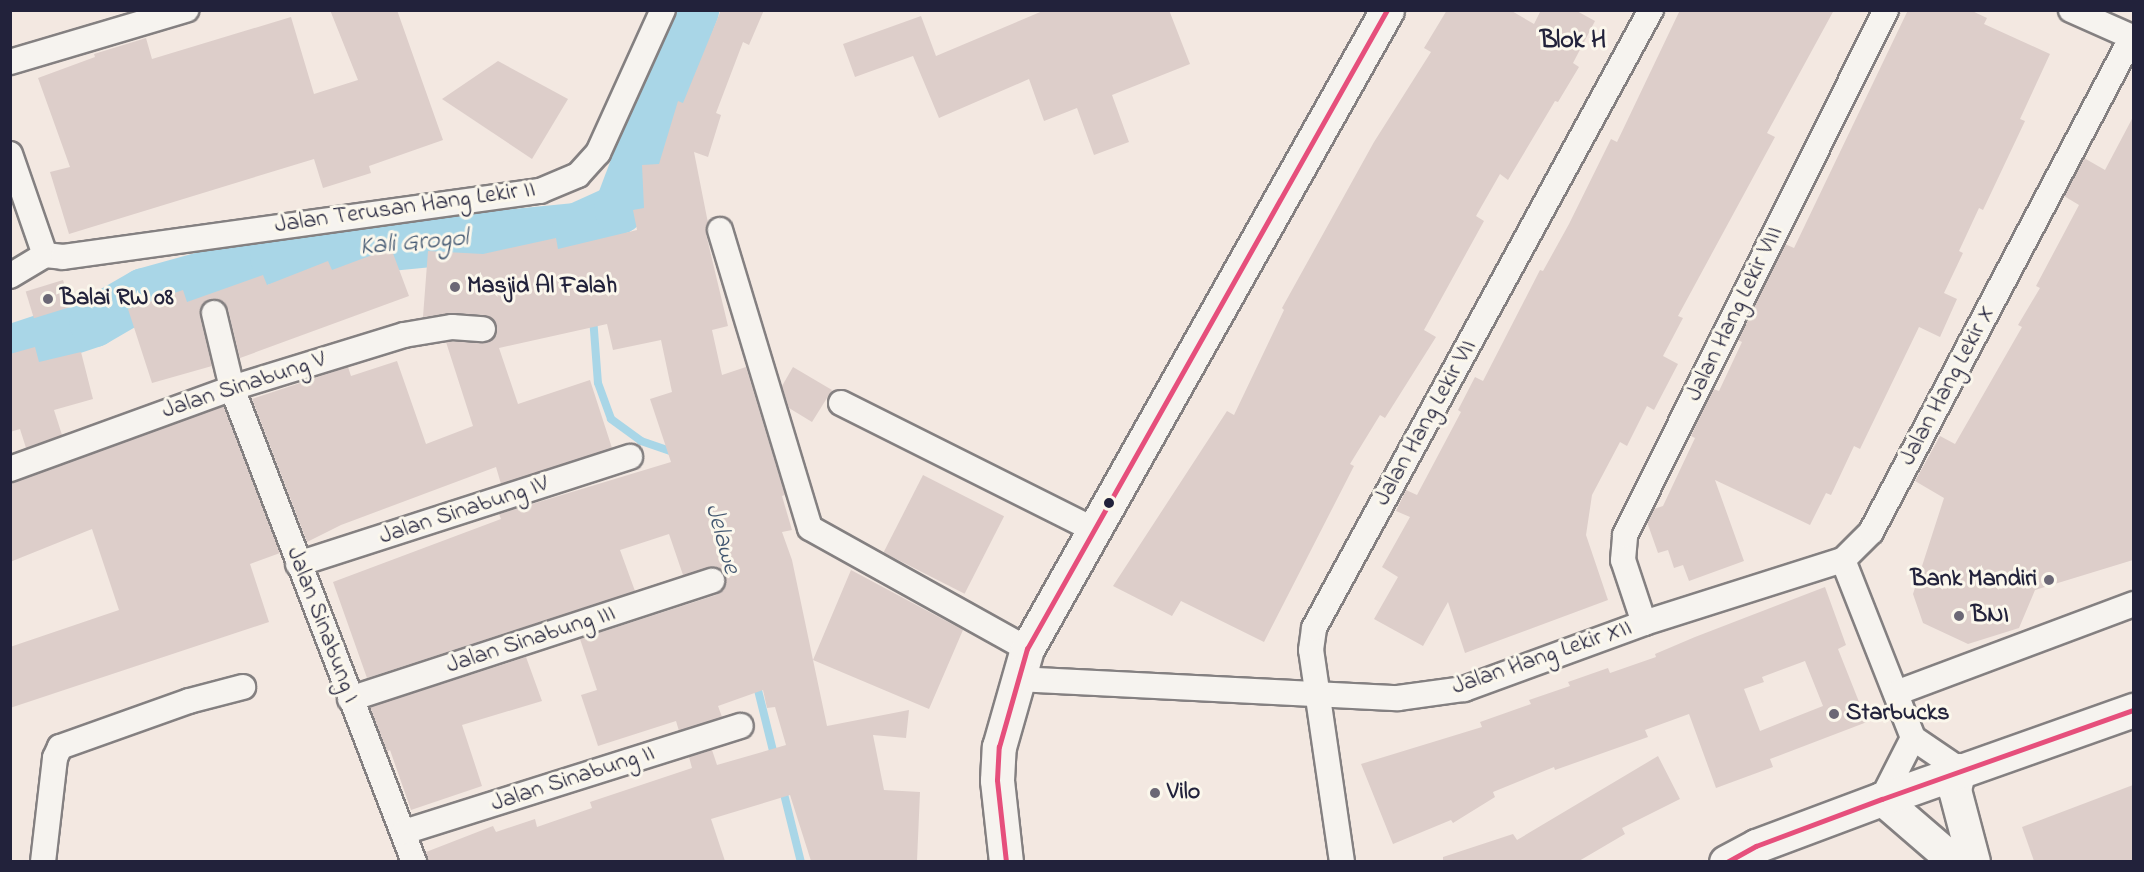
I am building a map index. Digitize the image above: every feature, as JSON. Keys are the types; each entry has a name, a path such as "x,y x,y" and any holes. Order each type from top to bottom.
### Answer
{"main road":[{"path":"1006,861 997,780 999,747 1022,664 1387,10"},
{"path":"1726,861 1756,846 1960,770 2133,710"}],"street":[{"path":"10,62 186,10"},
{"name":"Jalan Terusan Hang Lekir II","path":"45,255 63,257 540,191 578,175 598,153 663,10"},
{"name":"Jalan Hang Lekir VII","path":"1342,861 1311,650 1314,628 1651,10"},
{"name":"Jalan Hang Lekir VIII","path":"1644,623 1623,560 1625,535 1886,10"},
{"path":"2071,10 2124,29"},
{"name":"Jalan Hang Lekir X","path":"1843,560 1871,532 2124,29"},
{"path":"10,154 45,255 10,276"},
{"path":"720,230 810,528 1022,664"},
{"name":"Jalan Sinabung I","path":"214,313 232,388 414,861"},
{"name":"Jalan Sinabung V","path":"10,469 232,388 404,334 452,327 483,329"},
{"path":"841,403 1095,530"},
{"name":"Jalan Sinabung IV","path":"298,564 630,457"},
{"path":"1843,560 1913,738 1960,770 1955,790 1974,861"},
{"name":"Jalan Hang Lekir XII","path":"1022,664 1317,696 1398,698 1464,689 1644,623 1843,560"},
{"name":"Jalan Sinabung III","path":"350,699 712,581"},
{"path":"1896,693 2133,604"},
{"path":"43,861 55,758 60,747 189,701 243,687"},
{"name":"Jalan Sinabung II","path":"404,832 741,726"},
{"path":"1913,738 1882,799 1955,861"}],"building":[{"path":"330,10 397,10 443,140 369,166 371,173 323,188 314,159 69,234 50,172 70,167 38,78 95,57 94,54 146,38 152,59 291,17 314,94 358,80"},
{"path":"721,10 764,10 749,45 743,42 716,113 721,115 708,157 694,152 708,223 706,234 728,326 712,330 722,375 746,367 785,495 782,496 792,530 782,532 792,560 827,726 909,710 906,738 873,735 884,790 920,792 917,861 811,861 790,795 711,819 725,861 428,861 426,852 493,826 496,832 535,819 537,827 592,808 590,802 692,768 689,757 712,750 717,765 786,745 775,707 767,708 763,690 718,706 722,717 679,731 676,721 598,746 581,695 597,690 580,639 716,595 726,585 725,576 716,567 683,575 669,534 620,550 635,591 367,678 333,582 501,519 499,514 671,462 650,399 672,392 661,340 613,350 607,324 499,348 518,404 590,380 612,448 501,484 496,467 341,525 307,542 252,399 348,367 351,376 397,361 426,444 473,426 446,342 489,342 495,336 496,323 484,315 453,313 423,317 428,251 483,254 556,238 558,249 637,230 633,210 644,208 642,165 659,164 678,101 683,103"},
{"path":"1045,10 1169,10 1190,64 1112,95 1129,142 1094,155 1077,108 1044,121 1029,79 939,118 913,56 855,77 843,44 921,16 936,56"},
{"path":"1447,10 1510,10 1534,24 1541,10 1575,10 1595,21 1573,63 1579,67 1558,102 1555,101 1508,180 1500,174 1476,216 1484,221 1424,330 1436,337 1385,418 1380,415 1350,464 1354,466 1264,642 1181,601 1172,616 1113,586 1227,411 1234,415 1284,310 1282,308 1374,142 1431,52 1424,48"},
{"path":"1680,10 1834,10 1767,133 1775,137 1678,316 1683,318 1663,356 1678,364 1654,410 1647,406 1627,446 1620,442 1592,495 1586,535 1608,600 1465,653 1448,602 1423,646 1374,619 1398,577 1382,567 1410,517 1396,511 1406,490 1417,495 1461,412 1458,410 1475,377 1483,381 1540,270 1543,271 1569,224 1611,139 1617,142"},
{"path":"1908,10 1970,10 1987,18 1984,24 2050,54 2020,119 2025,121 1983,210 1979,208 1959,251 1963,253 1944,293 1957,299 1940,337 1919,327 1860,449 1854,446 1831,495 1826,493 1810,525 1715,480 1744,561 1689,581 1683,565 1674,568 1668,550 1658,553 1647,522 1654,509 1663,506 1695,438 1691,436 1713,389 1719,391 1742,342 1738,340 1785,244 1794,248"},
{"path":"498,61 568,99 532,159 442,99"},
{"path":"2133,117 2133,560 2035,590 2019,628 1968,644 1923,623 1913,594 1944,498 1915,481 1940,436 1955,444 2022,327 2018,325 2040,288 2036,286 2079,205 2064,196 2084,158 2105,170"},
{"path":"391,248 409,296 240,358 228,309 219,300 210,299 204,303 200,316 212,366 152,383 128,309 183,290 187,302 263,275 267,285 328,261 332,270"},
{"name":"Balai RW 08","path":"63,280 71,307 34,318 26,291"},
{"path":"35,347 39,362 81,352 93,399 54,410 62,435 26,448 20,429 10,432 10,354"},
{"path":"793,367 832,390 812,422 789,408 782,386"},
{"path":"224,406 280,553 250,564 269,622 10,708 10,647 119,610 92,529 10,562 10,483"},
{"path":"923,475 1004,516 965,594 884,553"},
{"path":"851,570 963,630 929,709 813,660"},
{"path":"1825,587 1846,645 1838,649 1867,722 1770,759 1773,767 1716,788 1689,714 1645,730 1648,737 1555,770 1554,767 1493,792 1495,797 1453,823 1451,820 1393,844 1361,764 1482,727 1480,722 1531,704 1529,700 1570,686 1568,682 1608,668 1610,673 1656,657 1655,654","holes":["1805,661 1823,706 1760,731 1744,689 1764,682 1762,677"]},
{"path":"526,657 542,701 462,725 482,786 411,810 390,750 387,752 370,707"},
{"path":"1658,756 1680,799 1622,828 1625,834 1579,861 1443,861 1443,857 1513,834 1517,840"},
{"path":"2133,785 2133,861 2034,861 2022,827"}],"waterway":[{"name":"Kali Grogol","path":"10,350 94,322 144,293 275,257 577,228 619,209 694,10"},
{"name":"Jelawe","path":"577,228 582,254"},
{"name":"Jelawe","path":"593,317 598,383 611,419 641,441 676,453"},
{"name":"Jelawe","path":"756,682 775,759"},
{"name":"Jelawe","path":"782,786 801,862"}],"transit line":[{"path":"1006,862 997,780 999,747 1027,649 1387,10"},
{"path":"1727,862 1756,846 2134,710"}],"place":[{"name":"Masjid Al Falah","path":"455,287"},
{"name":"Balai RW 08","path":"48,299"},
{"name":"Bank Mandiri","path":"2049,580"},
{"name":"BNI","path":"1959,616"},
{"name":"Starbucks","path":"1834,714"},
{"name":"Vilo","path":"1155,793"}],"district":[{"name":"Blok H","path":"1573,42"}]}
